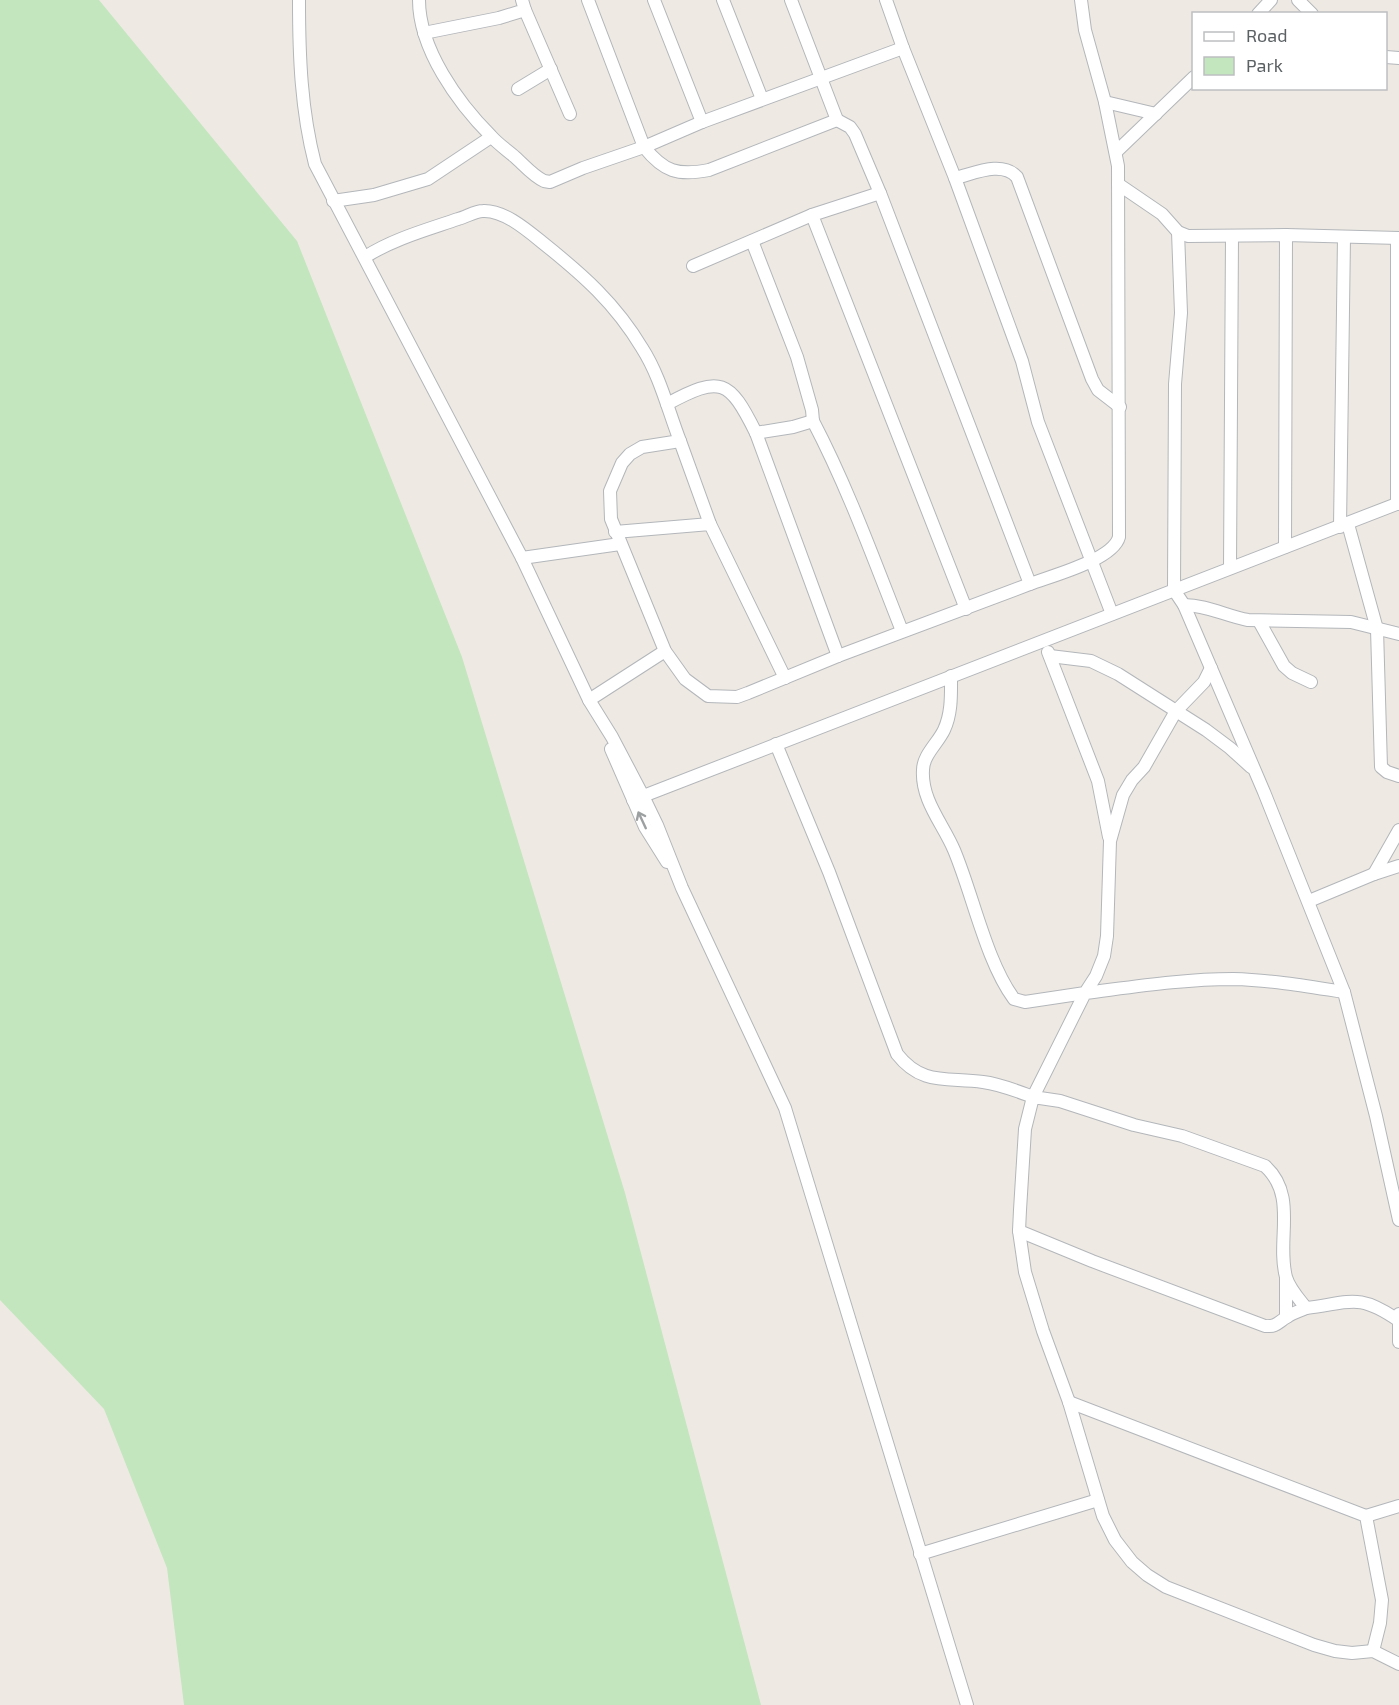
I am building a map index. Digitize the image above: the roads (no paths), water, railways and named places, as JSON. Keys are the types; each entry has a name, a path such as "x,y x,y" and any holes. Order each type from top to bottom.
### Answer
{"street":[{"path":"299,0 301,83 307,133 315,164 522,558 589,700 634,777 645,827 682,888"},
{"path":"419,0 420,19 424,33 450,87 491,137 539,179 550,182 822,76 903,48"},
{"path":"588,0 644,147 656,162 670,169 691,173 709,170 837,120"},
{"path":"654,0 702,122"},
{"path":"723,0 762,99"},
{"path":"791,0 837,120 850,127 855,134 880,193 1030,584"},
{"path":"886,0 955,178 1022,361 1038,422 1112,614"},
{"path":"680,441 642,447 630,454 622,463 609,491 611,519 665,651 685,679 708,696 737,697 902,631 1091,561 1114,547 1119,537 1118,184 1116,152 1085,30 1081,0"},
{"path":"1260,12 1271,0"},
{"path":"1298,0 1310,12"},
{"path":"424,33 499,18 524,5 570,114"},
{"path":"518,89 551,69"},
{"path":"1116,152 1192,79"},
{"path":"1105,102 1156,114"},
{"path":"333,201 374,195 428,179 491,137"},
{"path":"955,178 995,169 1012,172 1017,177 1092,379 1098,390 1120,407"},
{"path":"638,798 1398,503 1398,238 1286,235 1188,236 1178,232 1162,214 1118,184"},
{"path":"693,266 812,215 880,193"},
{"path":"365,257 379,248 482,210 505,217 533,235 588,279 643,349 667,404 710,524 785,678"},
{"path":"812,215 966,609"},
{"path":"1178,232 1181,313 1175,384 1174,590 1184,605 1256,772 1344,992 1376,1116 1399,1220"},
{"path":"1285,548 1286,235"},
{"path":"1230,568 1232,236"},
{"path":"1344,237 1344,525 1377,629 1381,767 1399,776"},
{"path":"752,241 797,357 813,421 849,497 902,631"},
{"path":"667,404 696,389 708,386 722,387 734,393 756,433 838,656"},
{"path":"756,433 813,421"},
{"path":"615,532 710,524"},
{"path":"522,558 620,544"},
{"path":"1184,605 1203,606 1232,617 1259,621 1280,619 1352,622 1399,634"},
{"path":"1259,621 1284,666 1292,673 1311,682"},
{"path":"1043,641 1098,782 1110,841 1107,936 1104,956 1096,976 1085,993 1033,1097 1025,1129 1019,1231 1025,1272 1042,1330 1069,1402 1098,1500 1115,1540 1132,1562 1166,1587 1314,1645 1352,1653 1373,1651 1399,1664"},
{"path":"589,700 665,651"},
{"path":"1050,656 1091,661 1118,674 1230,748 1256,772"},
{"path":"1110,841 1123,795 1132,780 1144,767 1176,711 1204,682 1211,668"},
{"path":"951,676 952,696 947,722 922,767 923,781 931,808 953,849 995,962 1010,994 1019,1002 1205,980 1232,979 1281,982 1344,992"},
{"path":"602,722 638,798 654,817"},
{"path":"776,744 828,872 897,1054 906,1066 919,1075 985,1082 1033,1097 1060,1101 1093,1113 1182,1136 1265,1166 1275,1175 1282,1191 1286,1317"},
{"path":"634,777 660,789"},
{"path":"660,789 653,807 654,817 682,888 785,1108 967,1705"},
{"path":"1374,874 1399,831"},
{"path":"1309,901 1399,866"},
{"path":"1019,1231 1265,1326 1272,1327 1280,1324 1286,1317 1306,1308 1342,1301 1369,1303 1398,1317 1399,1342"},
{"path":"1286,1278 1306,1308"},
{"path":"1069,1402 1366,1516 1399,1506"},
{"path":"920,1554 1098,1500"},
{"path":"1366,1516 1382,1600 1380,1623 1373,1651"}]}
